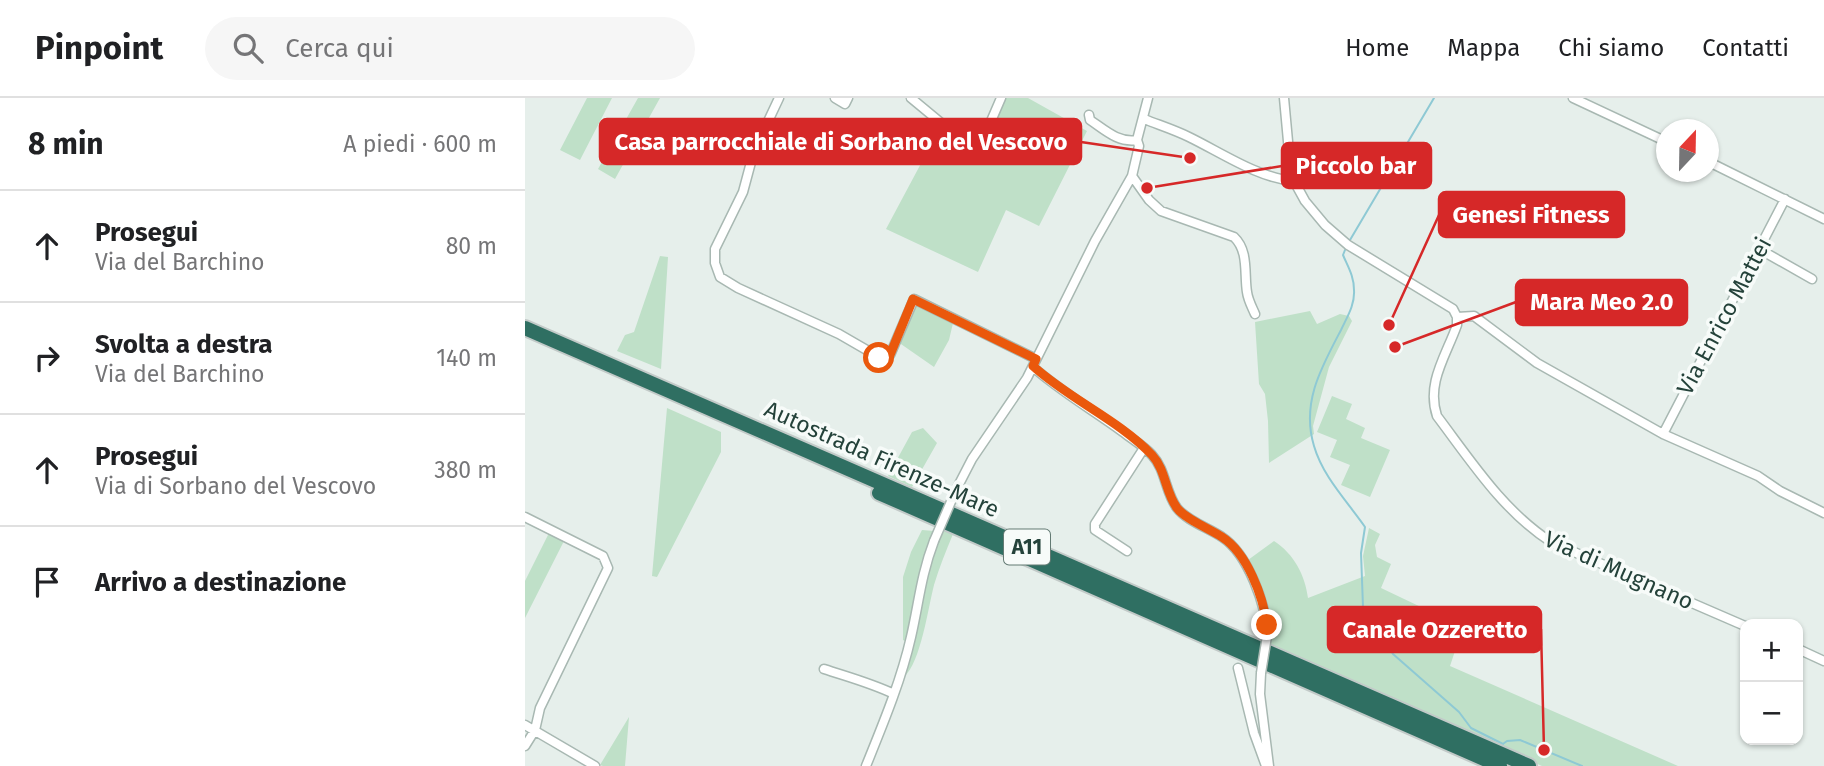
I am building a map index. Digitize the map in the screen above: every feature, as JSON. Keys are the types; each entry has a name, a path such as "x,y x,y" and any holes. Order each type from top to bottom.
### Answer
{"highway":[{"name":"Autostrada Firenze-Mare","path":"525,328 1529,766"},
{"name":"Autostrada Firenze-Mare","path":"525,338 1500,766"}],"street":[{"path":"779,98 754,151 743,192 715,249 715,263 720,277 738,288 839,334 884,359 890,355 913,299 1035,363 1053,385 1084,403 1144,448 1163,471 1177,508 1226,539 1236,550 1265,609 1267,636 1260,694 1267,766"},
{"path":"835,98 845,104 848,98"},
{"path":"911,98 975,151 979,149 1001,98"},
{"path":"866,766 898,684 912,636 924,568 934,541 972,459 1035,363 1095,241 1132,176 1139,146 1137,140 1149,98"},
{"path":"1284,98 1294,181 1305,201 1335,235 1352,248 1438,298 1453,309 1457,317 1474,316 1537,363 1663,434 1759,476 1780,491 1824,513"},
{"path":"1573,98 1656,137"},
{"path":"1089,115 1090,120 1114,137 1126,142 1137,140"},
{"path":"1144,119 1268,174 1294,181"},
{"path":"1719,167 1824,219"},
{"path":"1132,176 1149,200 1161,211 1234,237 1239,242 1244,252 1247,295 1255,314"},
{"name":"Via Enrico Mattei","path":"1663,434 1785,199"},
{"path":"1759,249 1812,279"},
{"name":"Via di Mugnano","path":"1457,317 1457,325 1433,386 1433,403 1437,416 1512,512 1530,529 1551,542 1740,624"},
{"path":"1127,551 1095,530 1095,524 1144,448"},
{"path":"525,517 603,556 608,568 540,708 535,730 525,746"},
{"path":"1803,651 1824,661"},
{"path":"1238,668 1254,733 1267,766"},
{"path":"824,669 863,680 894,694"},
{"path":"525,725 595,766"}],"green space":[{"path":"587,98 612,98 580,160 560,150"},
{"path":"638,98 660,98 615,179 598,169"},
{"path":"1006,98 1028,98 1087,131 1039,226 1006,210 978,272 886,229 941,126 972,154 979,154"},
{"path":"660,256 668,257 661,369 617,351 625,335 634,332"},
{"path":"915,304 953,323 949,340 934,367 898,342"},
{"path":"1310,311 1317,324 1340,314 1349,316 1352,321 1329,367 1313,426 1314,434 1269,463 1268,421 1265,394 1259,384 1255,322"},
{"path":"1332,396 1352,404 1346,419 1365,428 1361,438 1390,450 1370,497 1341,485 1350,465 1330,457 1337,440 1317,432"},
{"path":"667,408 721,432 721,452 657,577 652,576"},
{"path":"923,428 937,443 912,487 888,476 912,432"},
{"path":"1369,528 1380,534 1375,545 1377,557 1391,564 1381,588 1463,627 1450,666 1678,766 1542,766 1270,647 1271,621 1248,560 1274,541 1287,552 1297,566 1308,598 1365,576 1363,556"},
{"path":"941,529 953,534 934,585 915,660 904,677 917,618 918,599"},
{"path":"922,530 934,531 917,582 907,642 903,640 903,577"},
{"path":"549,533 564,541 525,618 525,581"},
{"path":"629,717 625,766 600,765"}],"waterway":[{"path":"1350,240 1434,98"},
{"path":"1345,250 1343,255 1353,280 1353,301 1320,372 1310,415 1314,446 1323,468 1365,527 1361,553 1363,607 1393,654 1459,712 1471,728 1503,744"},
{"path":"1500,746 1507,741 1520,740 1582,766"}],"place":[{"name":"Casa parrocchiale di Sorbano del Vescovo","path":"1190,158"},
{"name":"Piccolo bar","path":"1147,188"},
{"name":"Genesi Fitness","path":"1389,325"},
{"name":"Mara Meo 2.0","path":"1395,347"},
{"name":"Canale Ozzeretto","path":"1544,750"}],"route":[{"path":"879,358 884,359 890,355 913,299 1036,359 1033,366 1053,385 1084,403 1154,457 1163,471 1177,508 1226,539 1236,550 1265,609 1267,625"}]}
